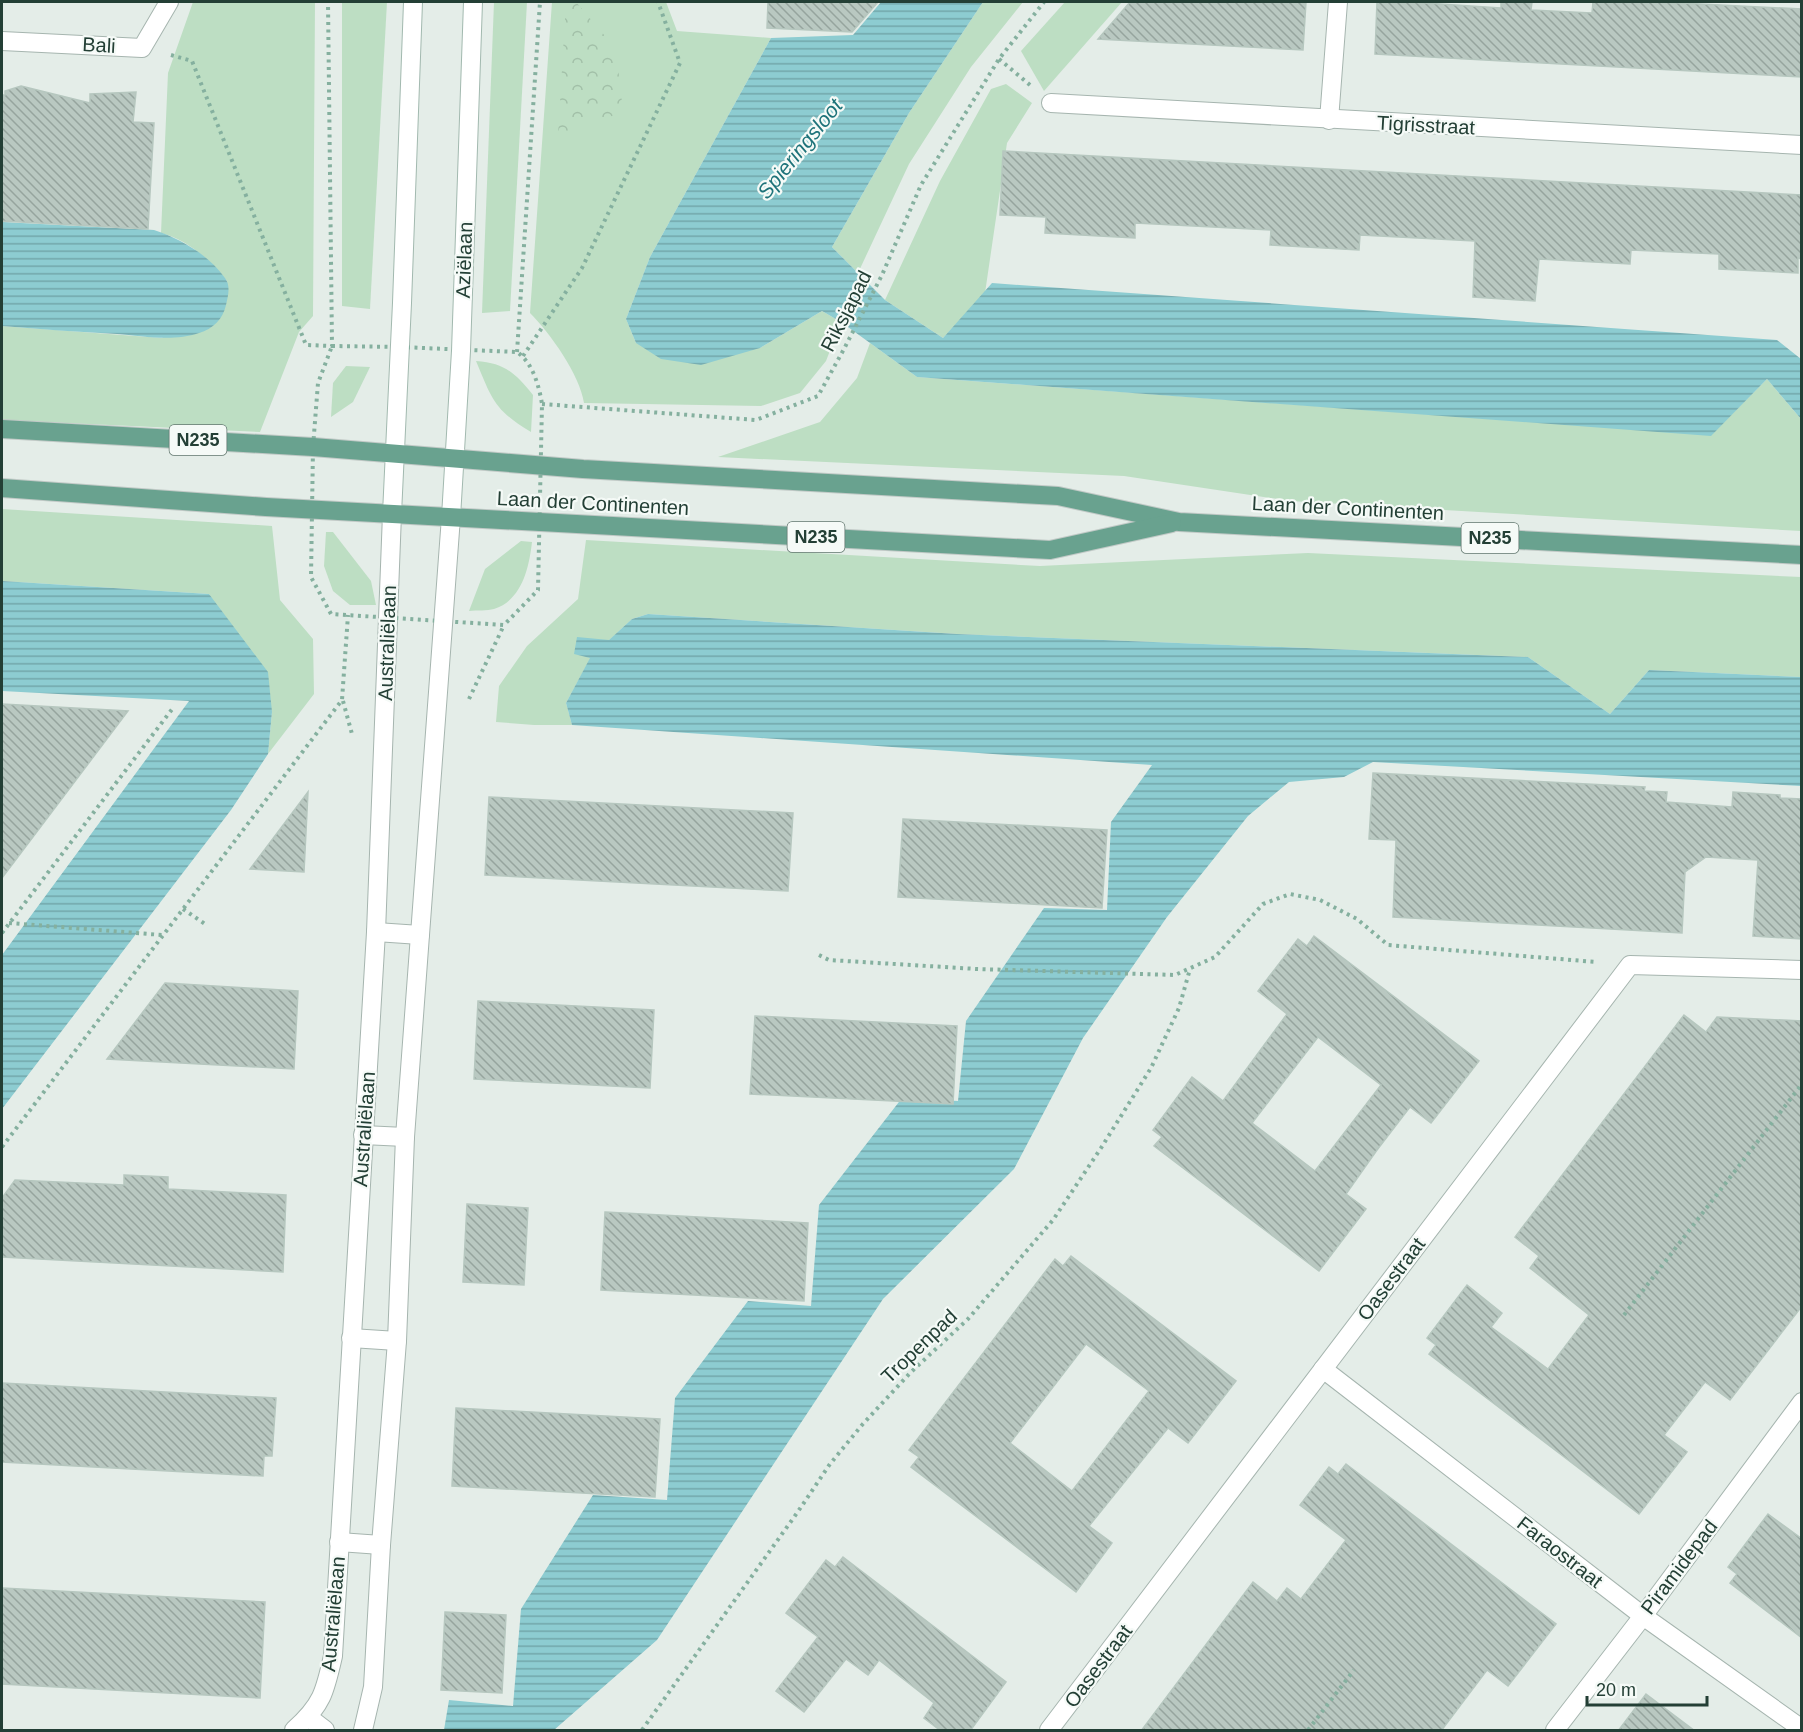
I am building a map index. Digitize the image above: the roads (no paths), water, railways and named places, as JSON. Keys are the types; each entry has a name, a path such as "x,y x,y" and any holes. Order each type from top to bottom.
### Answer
{"main road":[{"name":"Laan der Continenten","path":"2,429 313,447 595,470 1058,496 1179,522 1802,555"},
{"name":"Laan der Continenten","path":"2,488 311,510 1050,550 1179,522"}],"street":[{"name":"Bali","path":"2,41 142,48 169,2"},
{"path":"392,514 412,2"},
{"name":"Aziëlaan","path":"451,517 461,351 473,2"},
{"path":"1329,120 1338,2"},
{"name":"Tigrisstraat","path":"1051,103 1802,145"},
{"name":"Australiëlaan","path":"294,1731 318,1706 327,1685 333,1656 376,932 392,514"},
{"path":"363,1731 373,1687 381,1545 397,1341 405,1137 451,517"},
{"path":"376,932 420,935"},
{"name":"Oasestraat","path":"1049,1731 1630,965 1802,970"},
{"path":"363,1135 405,1137"},
{"path":"351,1338 397,1341"},
{"name":"Faraostraat","path":"1323,1369 1643,1616 1802,1729"},
{"name":"Piramidepad","path":"1555,1731 1802,1402"},
{"path":"339,1542 381,1545"},
{"path":"308,1718 325,1731"}],"water":[{"name":"Spieringsloot","path":"881,2 983,2 909,113 832,247 885,300 943,338 992,283 1777,340 1801,359 1801,419 1767,379 1711,436 917,377 841,322 822,311 760,348 701,365 661,359 636,343 626,319 650,257 771,38 853,35"},
{"path":"2,222 154,230 184,243 211,262 227,281 228,298 225,310 217,323 209,329 179,337 158,338 2,326"},
{"path":"2,581 209,594 268,672 272,712 268,754 231,810 2,1109 2,955 189,701 2,691"},
{"path":"648,614 957,634 1528,657 1610,714 1649,670 1801,677 1801,786 1373,762 1344,777 1289,782 1248,816 1167,917 1083,1038 1014,1169 883,1299 657,1640 554,1730 444,1730 449,1700 513,1706 521,1609 593,1495 667,1500 675,1398 748,1301 811,1306 819,1205 902,1098 958,1101 966,1021 1044,908 1107,910 1111,822 1152,765 572,725 566,703 590,658 574,654 577,637 609,640 632,619"}]}
